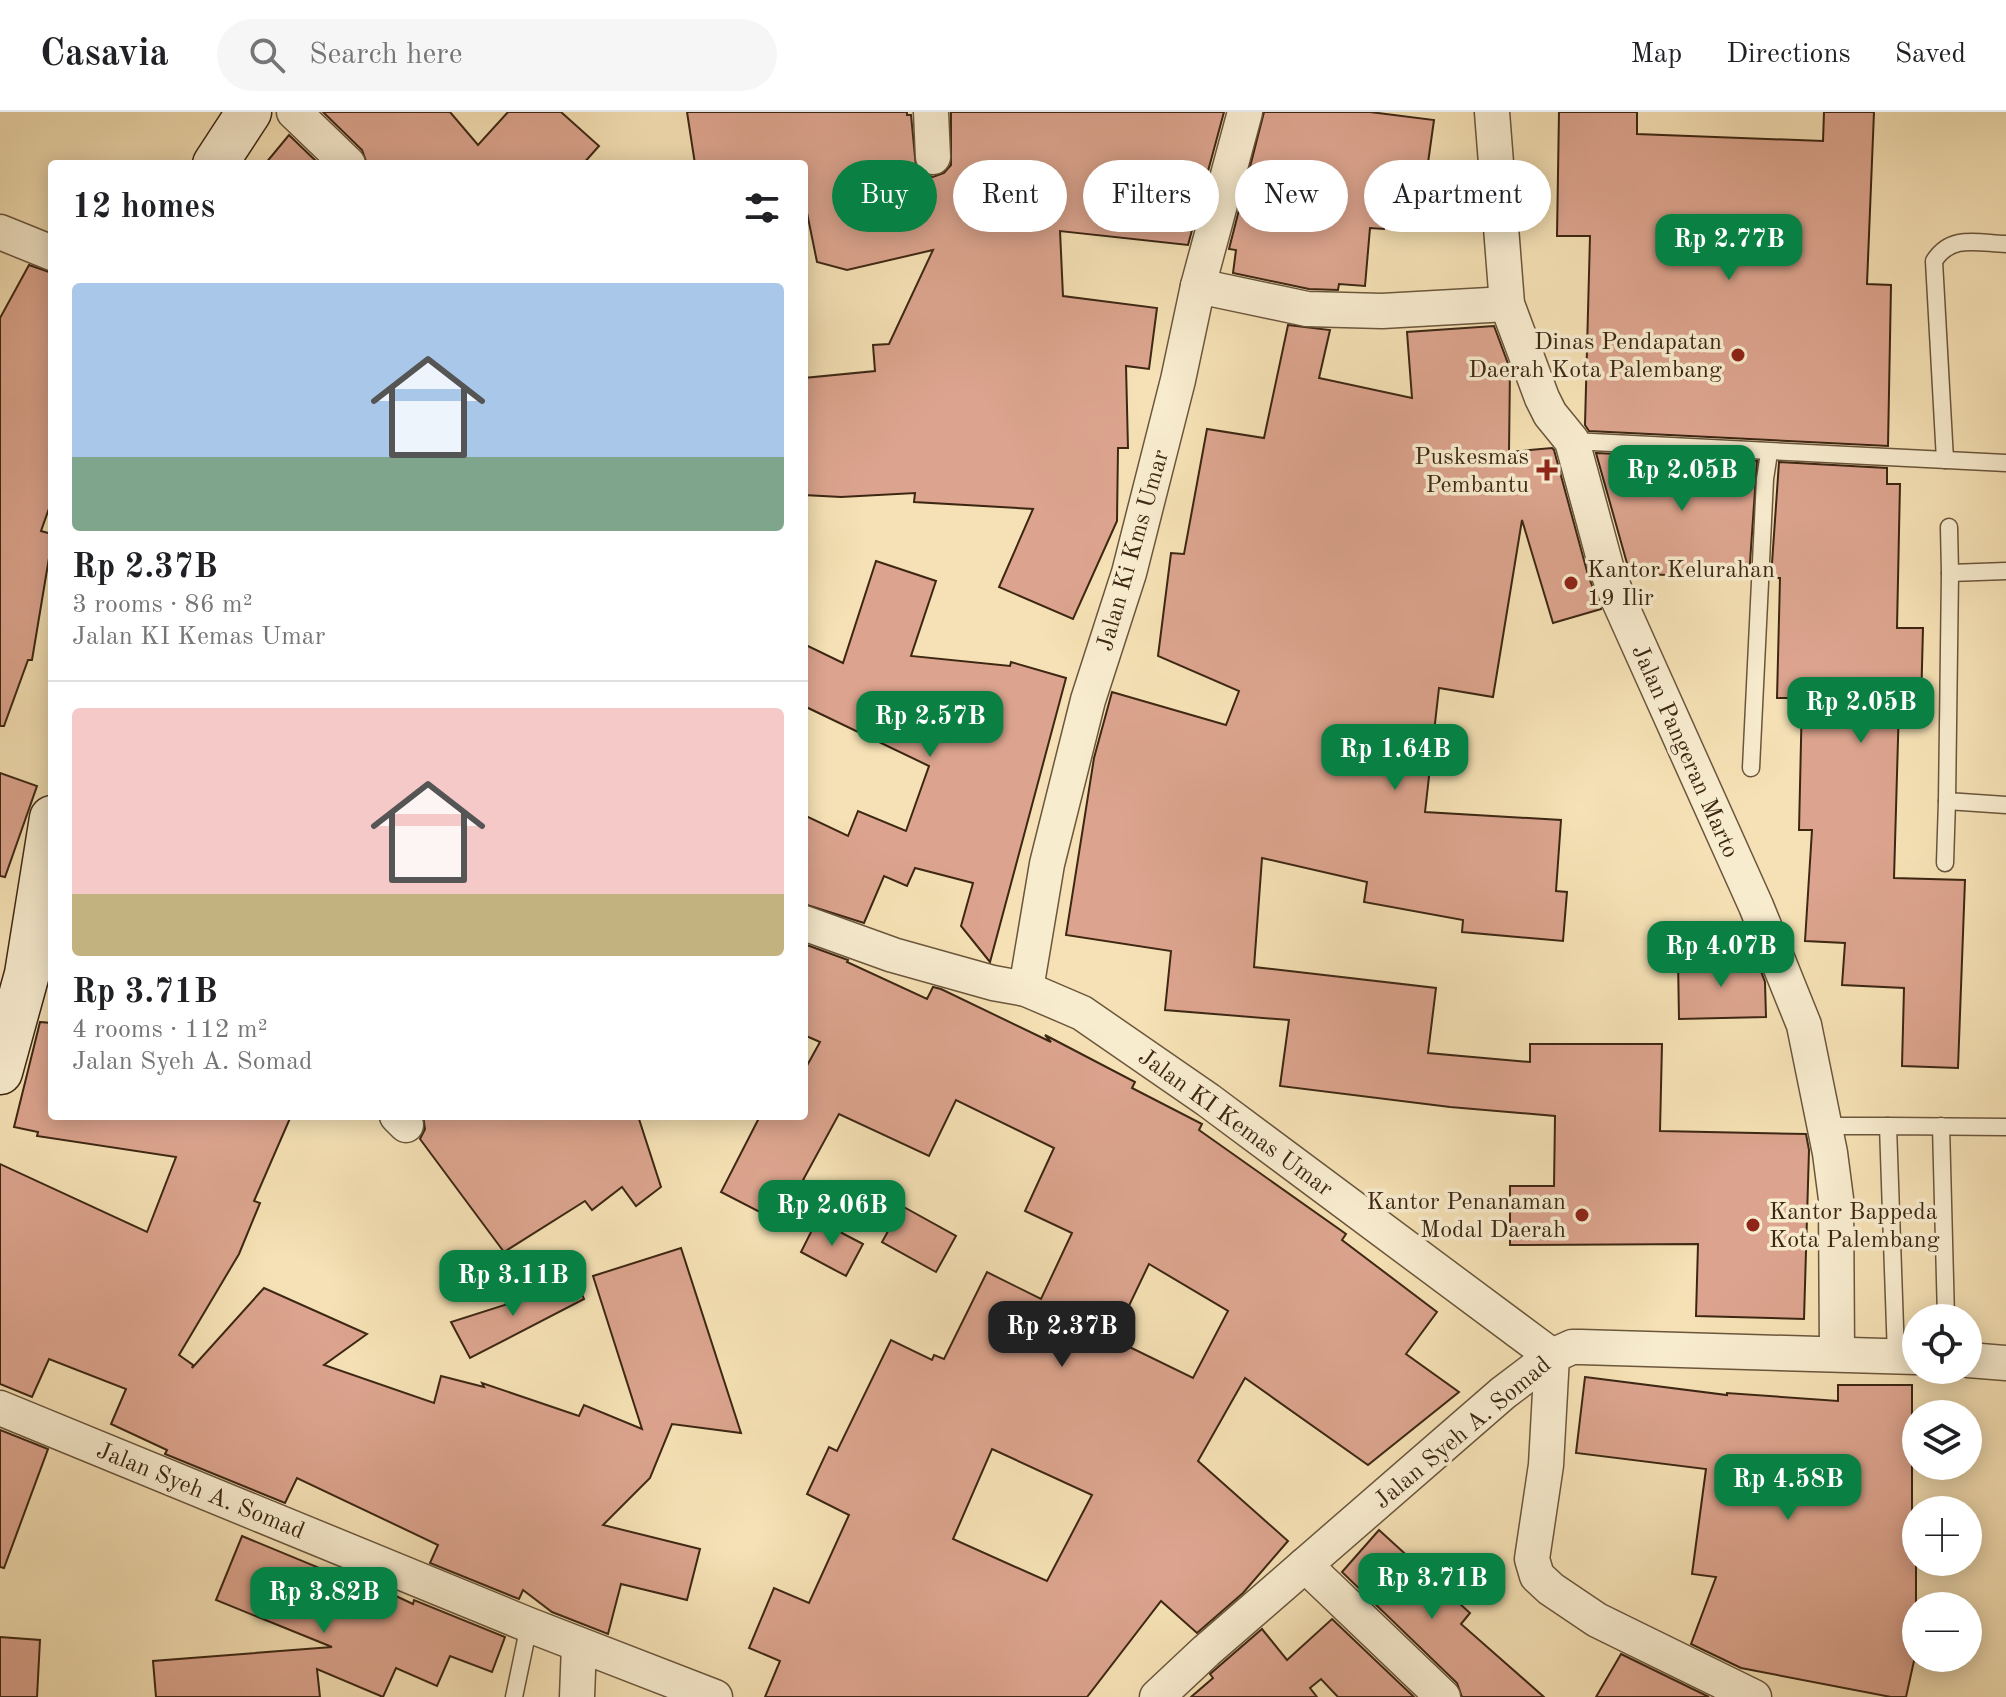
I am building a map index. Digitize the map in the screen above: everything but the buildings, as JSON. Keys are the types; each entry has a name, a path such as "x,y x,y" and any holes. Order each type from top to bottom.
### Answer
{"street":[{"path":"218,160 249,112"},
{"path":"294,112 344,160"},
{"path":"931,112 933,157"},
{"name":"Jalan Ki Kms Umar","path":"1026,989 1047,864 1088,700 1129,573 1178,380 1198,286 1245,112"},
{"name":"Jalan Pangeran Marto","path":"1492,112 1507,304 1542,398 1550,414 1572,441 1607,570 1619,601 1756,906 1804,1025 1836,1199 1837,1353"},
{"path":"0,232 48,251"},
{"path":"1198,286 1307,309 1382,311 1507,304"},
{"path":"0,1072 24,991 48,843"},
{"name":"Jalan KI Kemas Umar","path":"808,924 893,955 1026,989 1082,1013 1208,1100 1552,1356"},
{"name":"Jalan Syeh A. Somad","path":"1157,1697 1503,1393 1552,1356 1572,1347 1581,1347 1902,1357"},
{"path":"1552,1356 1546,1465 1532,1559 1537,1576 1597,1620 1754,1697"},
{"path":"1982,1361 2006,1363"},
{"name":"Jalan Syeh A. Somad","path":"0,1408 529,1625 715,1697"},
{"path":"1305,1565 1443,1697"},
{"path":"577,1697 579,1645"}],"lane":[{"path":"1945,460 1934,261 1942,248 1954,243 2006,244"},
{"path":"1572,441 2006,463"},
{"path":"1751,768 1765,479 1769,453"},
{"path":"1945,863 1949,527"},
{"path":"1950,573 2006,571"},
{"path":"1947,801 2006,805"},
{"path":"1825,1126 2006,1127"},
{"path":"1888,1126 1902,1306"},
{"path":"1941,1126 1946,1304"},
{"path":"514,1697 529,1625"}],"place":[{"name":"Dinas Pendapatan Daerah Kota Palembang","path":"1738,355"},
{"name":"Puskesmas Pembantu","path":"1547,470"},
{"name":"Kantor Kelurahan 19 Ilir","path":"1571,583"},
{"name":"Kantor Penanaman Modal Daerah","path":"1582,1215"},
{"name":"Kantor Bappeda Kota Palembang","path":"1753,1225"}]}
